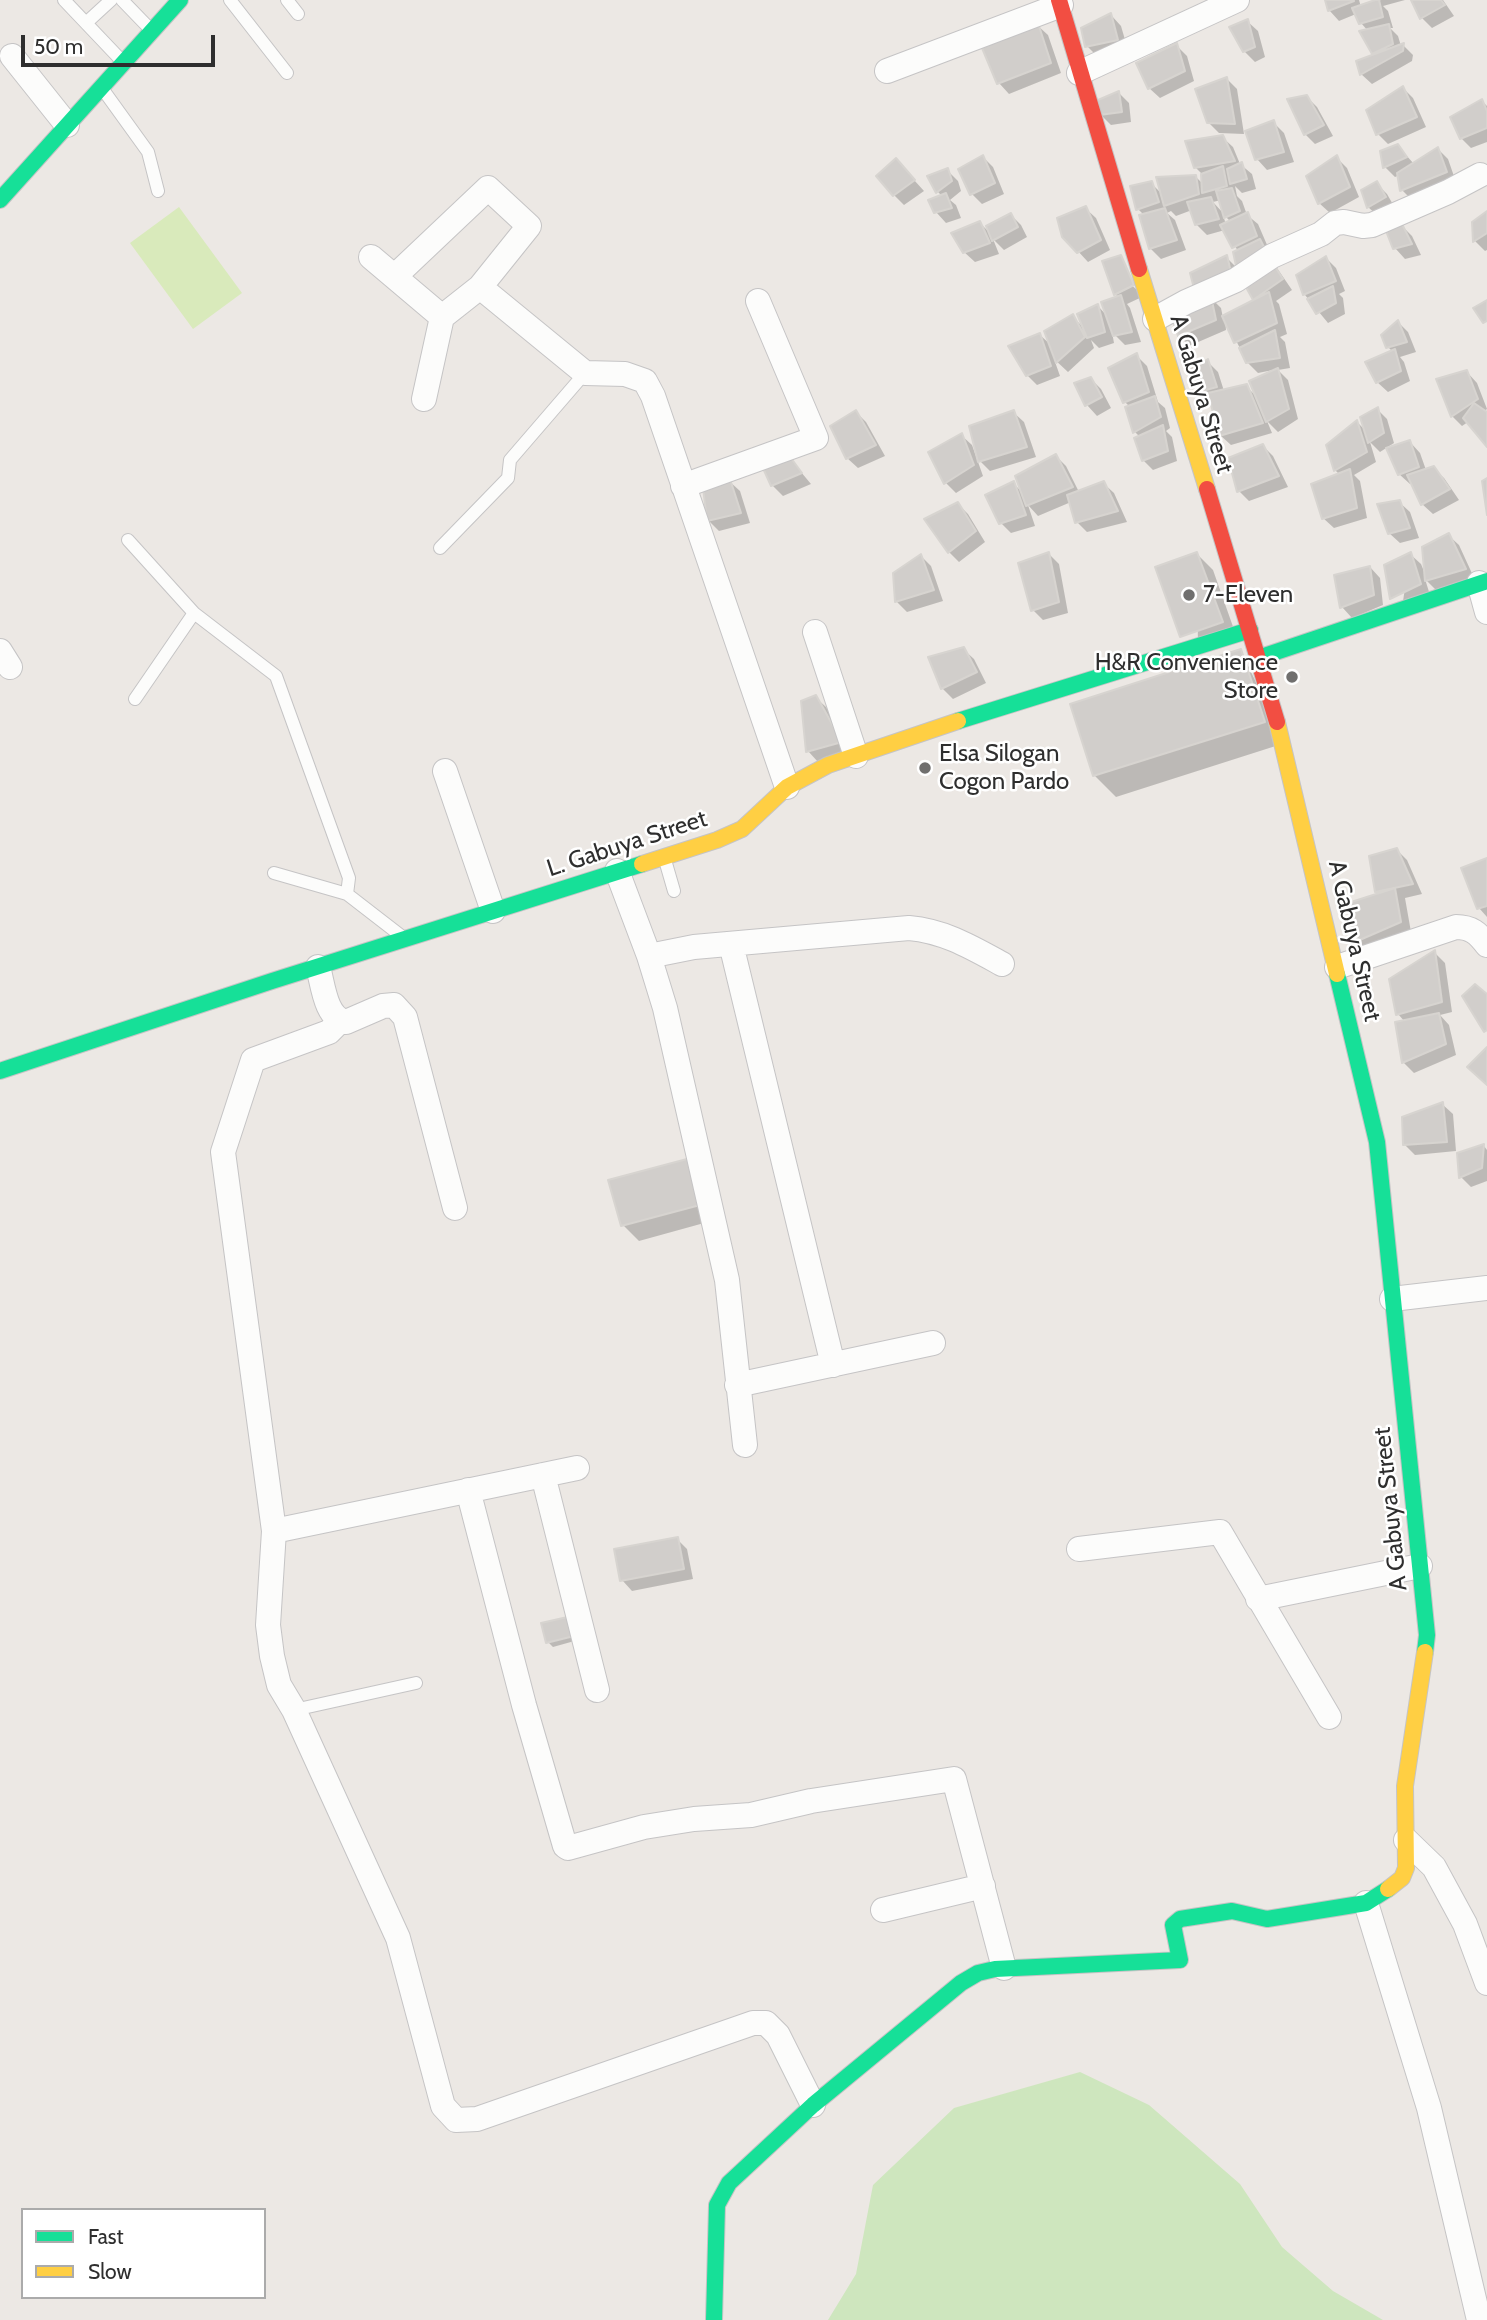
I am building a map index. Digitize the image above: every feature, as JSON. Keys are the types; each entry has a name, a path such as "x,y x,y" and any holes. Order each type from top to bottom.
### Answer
{"street":[{"path":"2,194 180,0"},
{"path":"1079,74 1237,0"},
{"path":"887,71 1060,2"},
{"name":"A Gabuya Street","path":"1060,2 1079,74 1285,751 1377,1142 1427,1635 1405,1786 1406,1868 1402,1878 1366,1903"},
{"path":"12,56 67,125"},
{"path":"1155,319 1236,280 1272,256 1321,234 1335,223 1372,225 1480,175"},
{"path":"395,276 488,188 529,226 480,287 442,317 424,399"},
{"path":"371,257 442,317"},
{"path":"480,287 585,373 625,374 645,381 653,396 786,787"},
{"path":"684,486 816,438 758,301"},
{"path":"1258,658 1483,582 1487,612"},
{"name":"L. Gabuya Street","path":"0,1071 717,840 742,829 786,787 828,765 993,709 1250,630"},
{"path":"815,632 856,756"},
{"path":"445,771 492,911"},
{"path":"617,871 665,1008 727,1280 745,1445"},
{"path":"1337,967 1456,927 1468,927 1479,934 1487,945"},
{"path":"649,956 694,947 909,928 931,930 1002,964"},
{"path":"731,944 833,1365"},
{"path":"318,967 330,1012 340,1021 346,1022 383,1006 394,1005 405,1017 454,1208"},
{"path":"340,1021 329,1032 253,1060 223,1152 274,1531 268,1625 272,1656 279,1685 294,1710 398,1938 443,2106 456,2120 477,2119 752,2023 766,2023 778,2035 813,2105"},
{"path":"1392,1299 1487,1288"},
{"path":"737,1385 933,1343"},
{"path":"274,1531 577,1468"},
{"path":"543,1475 597,1690"},
{"path":"468,1490 524,1705 568,1849 644,1827 694,1819 751,1815 811,1801 954,1779 1004,1968"},
{"path":"1079,1549 1220,1532 1329,1717"},
{"path":"1258,1599 1420,1566"},
{"path":"1406,1840 1434,1867 1465,1924 1487,1983"},
{"path":"883,1910 983,1885"},
{"path":"714,2320 717,2205 729,2183 813,2105 961,1983 978,1973 1004,1968 1180,1960 1173,1925 1180,1919 1232,1910 1267,1919 1366,1903 1429,2108 1479,2320"}],"lane":[{"path":"64,0 124,63"},
{"path":"86,23 111,0"},
{"path":"122,0 153,31"},
{"path":"230,0 287,73"},
{"path":"287,0 298,14"},
{"path":"101,88 148,152 158,191"},
{"path":"440,548 508,478 510,460 585,373"},
{"path":"128,540 194,613 276,676 349,878 347,894"},
{"path":"135,699 194,613"},
{"path":"664,856 674,891"},
{"path":"274,873 347,894 405,940"},
{"path":"294,1710 416,1683"}],"green space":[{"path":"179,207 242,293 193,329 130,243"},
{"path":"1080,2072 1149,2105 1240,2184 1282,2247 1333,2291 1383,2320 828,2320 856,2274 873,2185 954,2108"}],"building":[{"path":"1325,0 1353,0 1354,1 1328,11"},
{"path":"1379,0 1383,17 1359,24 1352,8"},
{"path":"1411,0 1441,0 1445,5 1420,19"},
{"path":"1111,13 1118,40 1085,47 1081,28"},
{"path":"1248,19 1255,47 1243,52 1229,27"},
{"path":"1038,23 1051,63 997,84 982,48"},
{"path":"1389,24 1393,44 1372,54 1359,31"},
{"path":"1177,43 1185,71 1148,89 1136,63"},
{"path":"1404,43 1403,51 1360,75 1356,61"},
{"path":"1227,77 1235,124 1207,123 1195,89"},
{"path":"1403,86 1417,117 1376,135 1366,110"},
{"path":"1119,91 1122,112 1099,115 1098,100"},
{"path":"1307,95 1324,125 1304,135 1287,99"},
{"path":"1482,99 1487,111 1487,128 1460,139 1450,117"},
{"path":"1274,120 1284,152 1255,160 1245,131"},
{"path":"1223,135 1235,161 1194,168 1185,141"},
{"path":"1398,144 1407,157 1383,168 1380,151"},
{"path":"1438,147 1447,172 1400,191 1397,173"},
{"path":"983,155 995,183 970,195 958,169"},
{"path":"1337,155 1350,187 1318,204 1306,176"},
{"path":"896,158 915,180 893,196 876,176"},
{"path":"1242,162 1247,179 1230,184 1227,169"},
{"path":"1223,166 1227,186 1202,193 1201,174"},
{"path":"948,168 952,181 936,193 927,176"},
{"path":"1196,175 1199,194 1164,206 1156,177"},
{"path":"1152,181 1159,202 1136,210 1130,186"},
{"path":"1377,181 1386,197 1367,208 1361,190"},
{"path":"1232,188 1240,211 1224,218 1216,191"},
{"path":"946,193 952,208 934,213 928,200"},
{"path":"1211,197 1219,219 1195,225 1187,202"},
{"path":"1086,206 1101,240 1077,253 1062,237 1057,218"},
{"path":"1165,208 1177,240 1149,249 1139,215"},
{"path":"1487,211 1487,233 1473,242 1472,222"},
{"path":"1248,212 1257,236 1232,248 1220,225"},
{"path":"1011,213 1018,227 992,241 986,226"},
{"path":"980,221 990,243 963,253 951,233"},
{"path":"1402,224 1412,244 1393,249 1386,231"},
{"path":"1260,239 1269,257 1238,275 1233,252"},
{"path":"1121,255 1134,285 1114,295 1102,261"},
{"path":"1227,255 1232,277 1196,296 1190,273"},
{"path":"1326,256 1336,281 1303,295 1296,275"},
{"path":"1271,260 1283,279 1253,300 1241,278"},
{"path":"1333,286 1336,303 1316,314 1307,299"},
{"path":"1269,292 1277,323 1234,343 1222,316"},
{"path":"1121,295 1132,332 1113,336 1101,302"},
{"path":"1211,296 1216,320 1178,336 1170,313"},
{"path":"1487,300 1487,321 1483,323 1473,308"},
{"path":"1098,304 1105,332 1087,338 1077,314"},
{"path":"1073,314 1085,337 1056,363 1044,331"},
{"path":"1398,320 1407,342 1386,348 1381,335"},
{"path":"1275,330 1280,358 1246,363 1239,348"},
{"path":"1040,333 1051,366 1026,376 1008,346"},
{"path":"1395,349 1401,371 1376,383 1365,362"},
{"path":"1137,353 1149,392 1123,403 1108,368"},
{"path":"1208,359 1217,387 1202,391 1189,370"},
{"path":"1278,368 1289,409 1266,422 1249,381"},
{"path":"1467,370 1478,399 1451,417 1436,379"},
{"path":"1091,377 1102,397 1085,406 1074,383"},
{"path":"1247,384 1263,423 1219,436 1208,393"},
{"path":"1155,396 1161,417 1133,433 1125,407"},
{"path":"1474,403 1487,412 1487,447 1463,418"},
{"path":"1378,407 1384,433 1368,443 1360,417"},
{"path":"856,410 876,445 846,459 830,426"},
{"path":"1014,410 1027,447 978,462 969,426"},
{"path":"1357,420 1367,452 1334,471 1326,445"},
{"path":"1163,425 1168,451 1142,461 1134,438"},
{"path":"962,433 974,465 944,484 928,452"},
{"path":"1410,440 1419,467 1398,475 1386,448"},
{"path":"1263,444 1279,476 1237,492 1228,458"},
{"path":"1056,454 1073,487 1026,506 1015,476"},
{"path":"791,458 802,473 771,486 762,466"},
{"path":"1434,466 1450,489 1421,505 1407,475"},
{"path":"1350,469 1357,508 1322,519 1311,484"},
{"path":"1487,478 1487,515 1482,481"},
{"path":"730,479 741,513 707,521 703,488"},
{"path":"1014,481 1026,515 999,524 985,495"},
{"path":"1104,481 1118,511 1075,523 1067,495"},
{"path":"1400,500 1410,528 1388,534 1377,504"},
{"path":"958,502 976,531 948,553 924,519"},
{"path":"1449,533 1466,569 1425,581 1422,547"},
{"path":"1049,552 1059,602 1031,611 1018,563"},
{"name":"7-Eleven","path":"1197,552 1223,622 1180,637 1155,567"},
{"path":"1411,552 1421,584 1390,599 1384,565"},
{"path":"921,554 934,590 895,602 893,573"},
{"path":"1370,566 1374,595 1340,608 1334,575"},
{"path":"964,647 977,672 941,689 928,657"},
{"path":"1241,649 1265,722 1093,776 1070,704"},
{"path":"816,695 842,742 806,752 801,701"},
{"path":"1397,848 1413,884 1375,892 1369,856"},
{"path":"1487,858 1487,906 1477,909 1461,868"},
{"path":"1395,888 1401,922 1355,942 1348,903"},
{"path":"1435,950 1442,1002 1396,1015 1389,979"},
{"path":"1475,984 1487,994 1487,1030 1484,1032 1462,996"},
{"path":"1439,1013 1446,1044 1402,1063 1395,1022"},
{"path":"1487,1047 1487,1085 1467,1067"},
{"path":"1443,1102 1447,1142 1403,1145 1402,1117"},
{"path":"1484,1144 1482,1168 1459,1178 1457,1153"},
{"path":"687,1159 700,1205 621,1226 608,1180"},
{"path":"678,1537 684,1569 620,1581 614,1549"},
{"path":"572,1616 574,1636 546,1643 541,1623"}],"traffic: fast":[{"path":"0,200 180,0"},
{"path":"1258,658 1487,581"},
{"path":"958,721 1250,630"},
{"path":"0,1071 272,981 642,864"},
{"path":"1337,974 1377,1142 1427,1635 1425,1652"},
{"path":"714,2320 717,2205 729,2183 813,2105 961,1983 978,1973 995,1969 1180,1960 1173,1925 1180,1919 1232,1911 1267,1919 1366,1903 1388,1889"}],"traffic: slow":[{"path":"1139,269 1207,489"},
{"path":"642,864 717,840 742,829 787,787 828,765 958,721"},
{"path":"1277,722 1337,974"},
{"path":"1388,1889 1402,1878 1406,1868 1405,1786 1425,1652"}],"traffic: jam":[{"path":"1059,0 1139,269"},
{"path":"1207,489 1277,722"}],"place":[{"name":"7-Eleven","path":"1189,595"},
{"name":"H&R Convenience Store","path":"1292,677"},
{"name":"Elsa Silogan Cogon Pardo","path":"925,768"}]}
